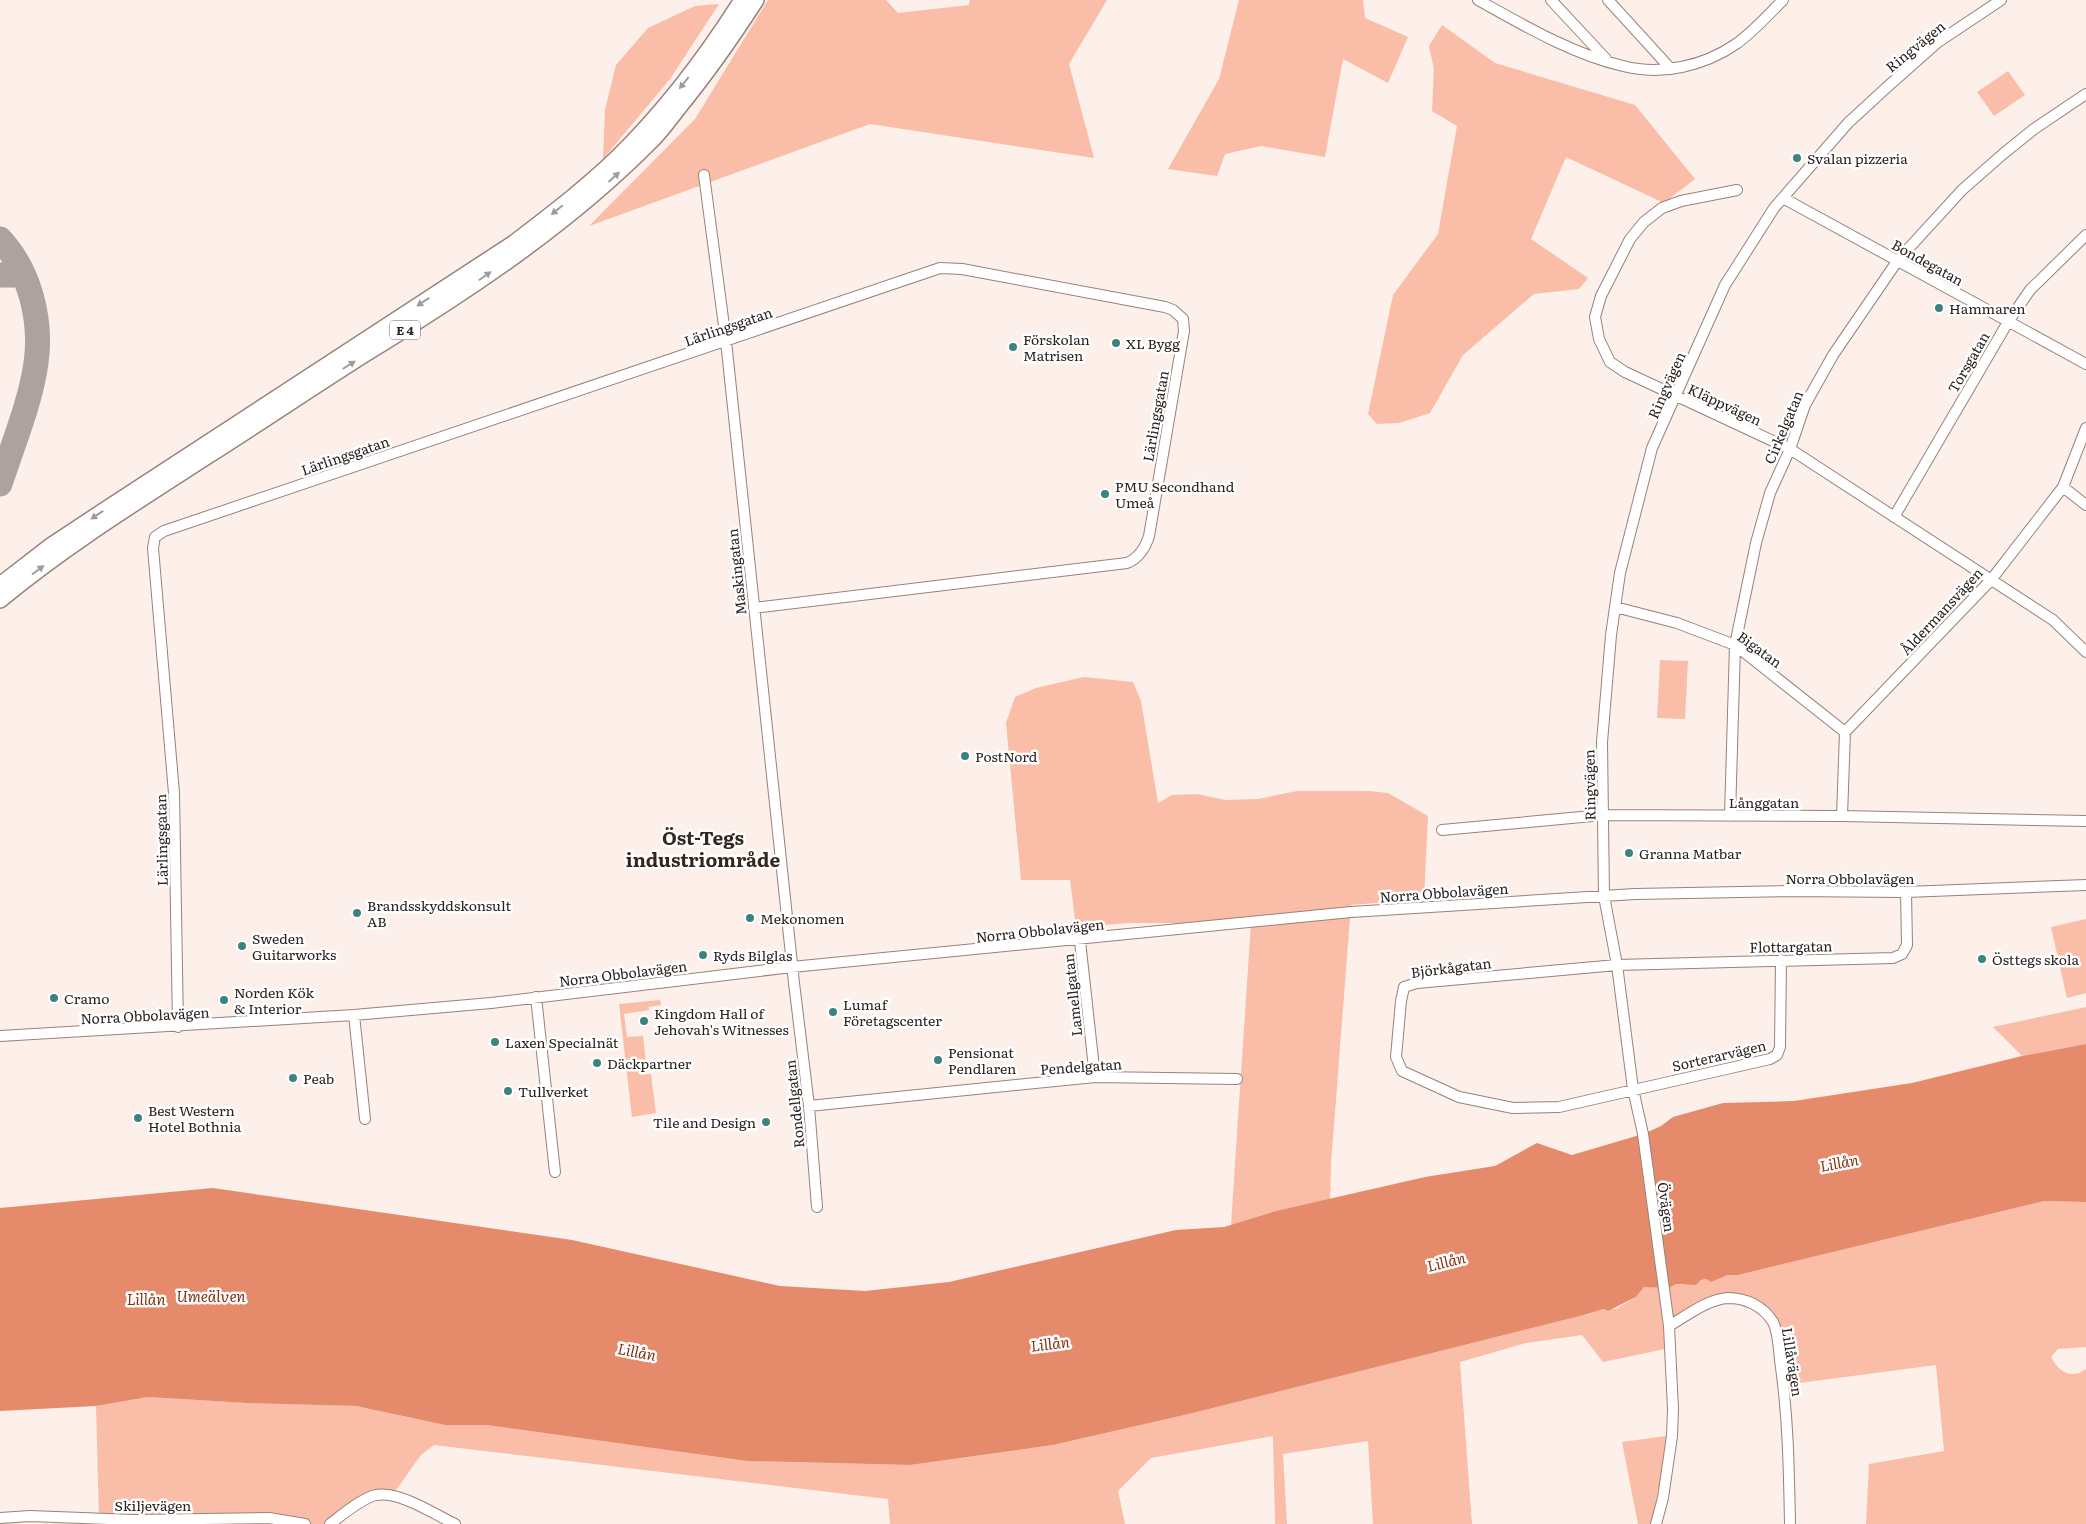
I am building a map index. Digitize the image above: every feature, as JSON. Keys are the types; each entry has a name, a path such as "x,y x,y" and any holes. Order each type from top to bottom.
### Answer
{"highway":[{"name":"E 4","path":"0,585 52,545 506,248 552,213 586,186 640,134 702,60 742,0"},
{"name":"E 4","path":"0,600 67,548 325,379 438,309 580,207 653,139 696,87 756,0"}],"street":[{"path":"1478,0 1550,38 1609,62 1625,67 1671,69 1706,60 1735,45 1783,0"},
{"path":"1551,0 1609,62"},
{"path":"1608,0 1671,69"},
{"name":"Ringvägen","path":"1604,896 1602,742 1620,573 1652,448 1724,285 1774,208 1848,123 1938,42 2001,0"},
{"name":"Cirkelgatan","path":"1730,816 1735,645 1756,543 1770,493 1790,449 1805,405 1834,355 1898,260 1962,190 2034,129 2086,94"},
{"name":"Maskingatan","path":"704,174 726,341 792,968"},
{"name":"Kläppvägen","path":"1736,190 1681,201 1662,208 1644,222 1630,239 1601,296 1595,317 1599,339 1610,362 1625,372 1790,449 2053,620 2086,652"},
{"name":"Bondegatan","path":"1783,198 2086,364"},
{"name":"Torsgatan","path":"1894,517 2008,322 2030,290 2086,235"},
{"name":"Lärlingsgatan","path":"178,1027 174,793 153,548 155,537 164,530 940,268 962,269 1165,307 1174,310 1183,319 1184,331 1149,536 1146,546 1134,560 1127,563 754,608"},
{"name":"Åldermansvägen","path":"1845,732 1991,580 2063,487 2086,428"},
{"path":"2063,487 2086,505"},
{"name":"Bigatan","path":"1615,607 1677,623 1735,645 1845,732"},
{"path":"1842,816 1845,732"},
{"name":"Långgatan","path":"1442,830 1603,815 1842,816 2086,821"},
{"name":"Norra Obbolavägen","path":"0,1036 178,1027 354,1015 536,997 792,968 1080,940 1129,933 1351,912 1604,896 1788,891 1906,892 2086,885"},
{"name":"Flottargatan","path":"1616,965 1898,956 1907,945 1906,892"},
{"name":"Övägen","path":"1604,896 1616,965 1633,1089 1643,1134 1668,1312 1673,1409 1672,1436 1663,1498 1656,1524"},
{"name":"Lamellgatan","path":"1080,940 1095,1077"},
{"name":"Sorterarvägen","path":"1633,1089 1770,1059 1777,1055 1780,1047 1781,960"},
{"name":"Björkågatan","path":"1616,965 1417,983 1404,987 1396,1057 1402,1072 1460,1097 1513,1108 1559,1107 1633,1089"},
{"name":"Rondellgatan","path":"792,968 808,1106 817,1207"},
{"path":"536,997 555,1172"},
{"path":"354,1015 365,1119"},
{"name":"Pendelgatan","path":"808,1106 1095,1077 1237,1079"},
{"name":"Lillåvägen","path":"1669,1326 1694,1311 1726,1298 1741,1299 1754,1304 1774,1324 1784,1385 1789,1464 1790,1524"},
{"path":"330,1524 348,1510 375,1495 393,1494 456,1524"},
{"name":"Skiljevägen","path":"0,1518 30,1516 116,1522 269,1518 305,1524"}],"shaded area":[{"path":"768,0 886,0 898,13 969,5 970,0 1107,0 1069,64 1094,158 870,124 589,226 695,119"},
{"path":"1239,0 1363,0 1365,18 1408,37 1388,83 1343,59 1325,157 1261,146 1225,154 1217,176 1168,169 1219,79"},
{"path":"719,4 670,79 603,159 605,110 616,65 648,28 695,6"},
{"path":"1442,25 1495,63 1635,105 1695,179 1664,203 1566,157 1531,239 1588,278 1579,289 1534,294 1463,355 1430,413 1399,423 1377,424 1368,414 1393,295 1438,234 1457,126 1432,111 1434,69 1429,46"},
{"path":"2008,71 2025,95 1994,116 1977,92"},
{"path":"1660,660 1688,661 1685,719 1657,718"},
{"path":"1084,677 1133,682 1141,701 1158,803 1172,795 1197,794 1225,800 1258,799 1297,791 1369,791 1388,793 1428,816 1424,899 1351,905 1331,1164 1330,1200 1276,1211 1231,1225 1251,923 1129,923 1076,927 1070,880 1021,880 1006,723 1015,697 1036,688"},
{"path":"2086,919 2086,993 2067,998 2051,927"},
{"path":"660,1000 661,1005 649,1007 649,1010 624,1014 627,1037 643,1036 647,1074 651,1074 656,1113 632,1117 619,1004"},
{"path":"2086,1007 2086,1044 2022,1056 1993,1027"},
{"path":"2044,1201 2086,1202 2086,1347 2058,1349 2051,1357 2058,1367 2066,1373 2075,1374 2086,1369 2086,1524 1866,1524 1869,1464 1944,1451 1936,1365 1784,1385 1779,1352 1766,1314 1726,1298 1669,1326 1669,1288 1676,1284 1684,1285 1706,1279 1711,1282 1728,1275 1738,1275"},
{"path":"1644,1287 1660,1288 1665,1349 1603,1362 1582,1335 1526,1343 1460,1362 1472,1524 1373,1524 1368,1441 1283,1454 1287,1524 1275,1524 1273,1436 1151,1458 1118,1491 1125,1524 890,1524 888,1499 434,1445 421,1455 393,1494 375,1495 330,1524 105,1524 99,1518 96,1406 148,1397 246,1403 356,1406 445,1425 486,1425 747,1461 910,1465 1053,1445 1193,1413 1604,1309 1616,1309 1636,1297"},
{"path":"1666,1436 1664,1460 1652,1524 1638,1524 1622,1442"}],"water":[{"name":"Umeälven","path":"2086,1044 2086,1202 2044,1201 1738,1275 1728,1275 1711,1282 1706,1279 1701,1280 1696,1285 1676,1284 1669,1288 1644,1287 1636,1297 1608,1311 1604,1309 1193,1413 1053,1445 910,1465 747,1461 486,1425 445,1425 356,1406 246,1403 148,1397 96,1406 0,1411 0,1208 213,1188 572,1240 780,1286 865,1291 949,1282 1176,1230 1224,1227 1276,1211 1425,1177 1495,1166 1537,1143 1572,1155 1643,1134 1661,1126 1673,1117 1723,1103 1794,1101 1912,1083 2022,1056"}],"taxiway":[{"path":"0,239 19,266 26,281 32,297 37,330 34,378 21,424 0,484"},
{"path":"0,275 23,275"}],"place":[{"name":"Svalan pizzeria","path":"1797,158"},
{"name":"Hammaren","path":"1939,308"},
{"name":"XL Bygg","path":"1116,343"},
{"name":"Förskolan Matrisen","path":"1013,347"},
{"name":"PMU Secondhand Umeå","path":"1105,494"},
{"name":"PostNord","path":"965,756"},
{"name":"Granna Matbar","path":"1629,853"},
{"name":"Brandsskyddskonsult AB","path":"357,913"},
{"name":"Mekonomen","path":"750,918"},
{"name":"Sweden Guitarworks","path":"242,946"},
{"name":"Ryds Bilglas","path":"703,955"},
{"name":"Östtegs skola","path":"1982,959"},
{"name":"Cramo","path":"54,998"},
{"name":"Norden Kök & Interior","path":"224,1000"},
{"name":"Lumaf Företagscenter","path":"833,1012"},
{"name":"Kingdom Hall of Jehovah's Witnesses","path":"644,1021"},
{"name":"Laxen Specialnät","path":"495,1042"},
{"name":"Pensionat Pendlaren","path":"938,1060"},
{"name":"Däckpartner","path":"597,1063"},
{"name":"Peab","path":"293,1078"},
{"name":"Tullverket","path":"508,1091"},
{"name":"Best Western Hotel Bothnia","path":"138,1118"},
{"name":"Tile and Design","path":"766,1122"}],"district":[{"name":"Öst-Tegs industriområde","path":"703,848"}],"water label":[{"name":"Lillån","path":"1839,1162"},
{"name":"Lillån","path":"1446,1261"},
{"name":"Lillån","path":"146,1298"},
{"name":"Lillån","path":"1050,1343"},
{"name":"Lillån","path":"637,1351"}]}
